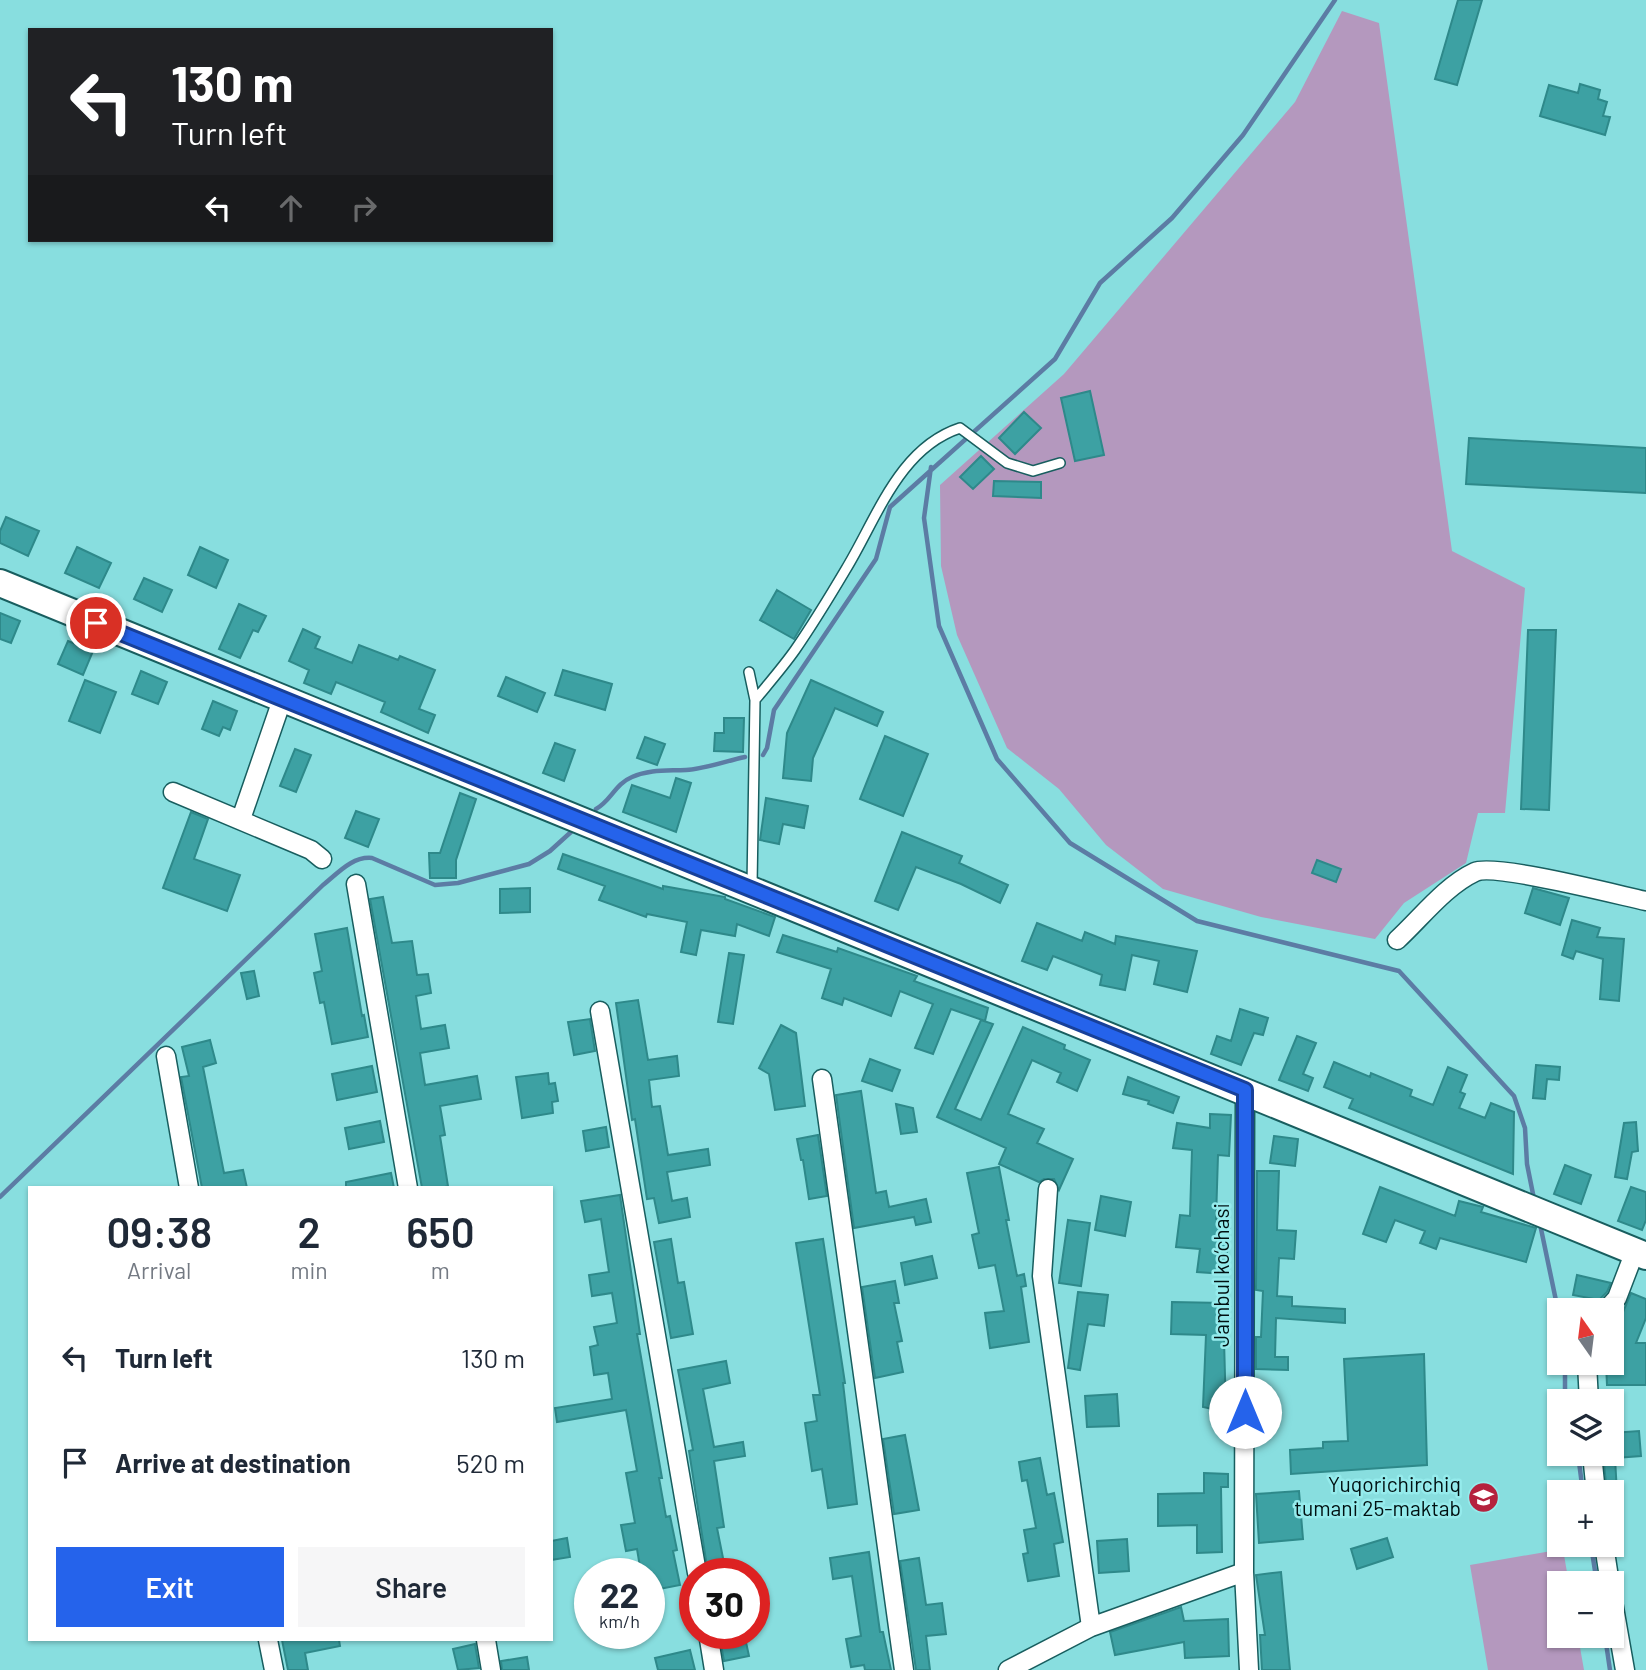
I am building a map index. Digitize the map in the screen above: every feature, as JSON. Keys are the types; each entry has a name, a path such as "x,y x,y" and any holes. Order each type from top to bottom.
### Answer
{"main road":[{"path":"0,583 1245,1090 1640,1254"}],"street":[{"path":"242,819 283,697"},
{"path":"173,792 311,850 322,859"},
{"path":"1397,940 1450,890 1477,871 1530,875 1646,901"},
{"path":"356,884 408,1186"},
{"path":"600,1010 694,1558"},
{"path":"166,1056 189,1186"},
{"path":"822,1079 904,1670"},
{"name":"Jambul ko‘chasi","path":"1245,1090 1244,1573 1249,1670"},
{"path":"1048,1189 1042,1276 1091,1627"},
{"path":"1617,1298 1640,1254"},
{"path":"1008,1670 1091,1627 1244,1573"},
{"path":"268,1641 274,1670"},
{"path":"486,1641 491,1670"},
{"path":"1621,1648 1625,1670"},
{"path":"711,1649 714,1670"}],"lane":[{"path":"755,700 795,651 848,565 880,503 922,449 944,433 960,428 1007,463 1033,471 1060,463"},
{"path":"749,672 755,700 753,891"}],"shaded area":[{"path":"1342,11 1379,23 1452,551 1525,588 1505,813 1478,813 1466,863 1404,903 1375,939 1261,917 1163,889 1106,845 1059,789 1007,748 957,635 941,566 940,485 1064,374 1295,102"},
{"path":"1547,1552 1547,1557 1564,1557 1567,1571 1547,1571 1547,1648 1580,1648 1584,1670 1488,1670 1470,1565"}],"building":[{"path":"1458,0 1482,0 1457,85 1435,79"},
{"path":"1580,84 1600,90 1598,99 1607,102 1603,116 1610,117 1605,135 1540,116 1549,85 1578,93"},
{"path":"1090,391 1104,455 1075,461 1061,398"},
{"path":"1024,412 1041,428 1015,454 999,438"},
{"path":"1469,438 1646,448 1646,493 1466,484"},
{"path":"981,456 994,469 973,489 960,477"},
{"path":"994,481 1041,482 1041,498 993,496"},
{"path":"6,517 39,531 28,556 0,543 0,531"},
{"path":"77,547 111,563 99,588 65,573"},
{"path":"200,547 228,560 216,588 188,575"},
{"path":"144,578 172,590 162,612 134,599"},
{"path":"777,590 811,610 794,639 760,620"},
{"path":"239,604 266,616 258,632 253,630 240,658 219,649"},
{"path":"0,613 20,621 11,643 0,639"},
{"path":"303,629 320,637 315,648 352,663 359,645 398,660 400,656 435,670 419,709 435,715 428,733 381,712 385,702 336,682 331,694 304,683 309,670 289,661"},
{"path":"1528,630 1556,630 1549,810 1521,809"},
{"path":"68,641 93,651 83,675 58,664"},
{"path":"563,670 612,684 605,710 555,695"},
{"path":"141,671 167,682 158,704 132,694"},
{"path":"506,677 545,693 537,712 498,696"},
{"path":"85,680 116,692 100,733 69,721"},
{"path":"811,680 883,712 877,726 835,708 813,758 811,781 783,778 787,733"},
{"path":"213,701 237,711 230,730 223,727 219,736 202,729"},
{"path":"724,718 744,718 743,752 714,751 715,733 724,733"},
{"path":"885,736 928,754 903,816 860,799"},
{"path":"645,737 665,744 657,765 637,758"},
{"path":"555,743 575,750 564,781 543,773"},
{"path":"295,749 311,755 296,792 280,786"},
{"path":"676,778 691,783 676,832 623,812 632,785 670,798"},
{"path":"460,793 476,799 456,860 456,878 430,878 429,853 440,853"},
{"path":"766,798 808,806 804,828 783,824 779,844 760,840"},
{"path":"356,811 379,819 368,847 345,838"},
{"path":"191,812 208,819 194,859 240,875 227,911 163,888"},
{"path":"902,832 962,856 959,863 1008,885 1000,903 961,884 916,867 898,910 875,901"},
{"path":"563,854 663,889 663,886 725,897 775,917 769,936 737,924 735,936 701,930 696,955 681,952 687,922 647,914 646,917 599,900 605,886 558,869"},
{"path":"1317,860 1341,869 1336,882 1312,873"},
{"path":"530,888 530,912 500,913 500,889"},
{"path":"1533,888 1569,898 1560,925 1525,913"},
{"path":"383,897 392,943 412,941 417,975 428,974 431,993 416,996 421,1029 445,1025 449,1048 420,1053 425,1085 477,1076 481,1099 440,1106 445,1135 440,1136 448,1186 422,1186 370,899"},
{"path":"1572,920 1600,928 1597,937 1624,939 1619,1001 1600,999 1603,959 1576,951 1573,959 1562,955"},
{"path":"1037,923 1082,941 1085,932 1115,944 1116,936 1197,951 1187,992 1154,984 1159,961 1132,955 1125,990 1100,985 1102,975 1053,956 1047,970 1022,961"},
{"path":"347,928 368,1037 332,1044 324,1002 320,1003 314,973 322,971 315,934"},
{"path":"783,935 837,952 838,948 917,976 914,981 988,1008 985,1021 951,1009 933,1054 915,1048 933,1004 900,991 891,1016 844,998 842,1005 822,998 831,969 777,952"},
{"path":"729,953 744,955 733,1024 718,1022"},
{"path":"254,971 259,996 247,999 241,973"},
{"path":"638,1000 648,1060 677,1056 679,1076 649,1080 652,1107 660,1106 668,1155 708,1149 710,1165 667,1172 672,1201 687,1198 690,1217 659,1223 654,1198 647,1199 635,1119 632,1120 616,1003"},
{"path":"1240,1009 1268,1018 1263,1035 1254,1033 1241,1065 1211,1054 1217,1036 1231,1041"},
{"path":"590,1019 595,1051 574,1055 568,1022"},
{"path":"981,1020 993,1024 955,1109 981,1120 1023,1027 1065,1045 1064,1049 1090,1060 1077,1091 1057,1082 1061,1073 1032,1060 1008,1114 1044,1129 1037,1143 1073,1159 1059,1190 1054,1179 1039,1182 999,1164 1006,1148 937,1117"},
{"path":"781,1025 796,1033 805,1106 775,1110 769,1074 759,1068"},
{"path":"1297,1036 1316,1043 1303,1074 1313,1078 1308,1091 1279,1080"},
{"path":"210,1040 216,1063 203,1067 224,1173 243,1170 247,1186 202,1186 181,1077 189,1076 182,1047"},
{"path":"870,1059 900,1070 892,1091 862,1081"},
{"path":"1334,1062 1370,1077 1371,1073 1412,1090 1410,1096 1433,1105 1448,1067 1467,1075 1460,1092 1465,1094 1459,1108 1485,1118 1491,1103 1514,1112 1513,1174 1349,1108 1353,1099 1324,1087"},
{"path":"1536,1065 1560,1067 1559,1080 1547,1079 1545,1099 1533,1098"},
{"path":"372,1066 377,1092 337,1100 332,1074"},
{"path":"548,1073 549,1084 555,1083 558,1101 552,1102 553,1113 522,1118 516,1077"},
{"path":"1128,1077 1179,1097 1173,1113 1148,1104 1149,1101 1123,1094"},
{"path":"861,1091 876,1193 886,1191 889,1207 926,1199 931,1222 916,1225 914,1217 854,1228 836,1095"},
{"path":"896,1104 913,1108 917,1132 901,1134"},
{"path":"1210,1114 1231,1115 1229,1156 1218,1155 1216,1219 1230,1221 1225,1274 1197,1272 1200,1249 1176,1247 1180,1215 1190,1216 1192,1150 1173,1148 1177,1123 1210,1128"},
{"path":"380,1121 384,1142 349,1149 345,1128"},
{"path":"1636,1122 1638,1151 1632,1152 1627,1179 1615,1177 1624,1123"},
{"path":"606,1127 609,1147 586,1151 583,1131"},
{"path":"818,1135 827,1196 809,1199 797,1139"},
{"path":"1274,1136 1298,1139 1295,1166 1270,1163"},
{"path":"1565,1165 1591,1175 1581,1204 1554,1194"},
{"path":"999,1167 1017,1276 1024,1274 1026,1286 1021,1287 1029,1342 990,1348 985,1313 1004,1311 995,1265 979,1268 972,1235 979,1233 967,1173"},
{"path":"1257,1171 1279,1171 1277,1230 1296,1231 1294,1259 1279,1258 1277,1296 1292,1297 1292,1306 1345,1309 1345,1323 1276,1318 1275,1357 1288,1357 1288,1370 1256,1369 1256,1337 1261,1337 1263,1291 1256,1290"},
{"path":"391,1173 394,1186 346,1186 346,1182"},
{"path":"1380,1187 1455,1216 1459,1201 1483,1207 1481,1212 1536,1228 1526,1262 1440,1238 1436,1249 1420,1243 1425,1231 1395,1220 1386,1242 1363,1234"},
{"path":"1631,1187 1646,1192 1646,1220 1642,1230 1618,1221"},
{"path":"620,1195 640,1334 637,1334 662,1478 659,1478 666,1517 670,1516 677,1550 673,1551 679,1585 665,1588 665,1558 638,1558 637,1549 626,1551 621,1525 635,1523 626,1473 637,1471 626,1410 557,1422 555,1408 612,1399 608,1373 594,1375 590,1347 598,1345 594,1327 617,1323 612,1293 592,1296 589,1275 609,1272 601,1219 585,1222 581,1201"},
{"path":"1101,1196 1131,1202 1125,1236 1095,1230"},
{"path":"1068,1220 1090,1223 1081,1286 1059,1283"},
{"path":"671,1239 678,1283 684,1282 693,1334 671,1338 654,1242"},
{"path":"823,1239 845,1383 857,1504 828,1508 822,1469 812,1471 805,1423 817,1421 813,1395 820,1395 796,1243"},
{"path":"932,1256 937,1278 905,1285 901,1263"},
{"path":"1577,1275 1611,1283 1601,1298 1573,1295"},
{"path":"895,1281 899,1303 894,1303 902,1341 897,1342 903,1372 875,1378 862,1287"},
{"path":"1078,1292 1108,1295 1104,1326 1088,1324 1080,1370 1068,1368"},
{"path":"1631,1293 1646,1299 1646,1318 1636,1343 1646,1343 1646,1385 1607,1385 1607,1376 1624,1376 1624,1310"},
{"path":"1172,1302 1223,1303 1226,1412 1203,1407 1206,1335 1171,1334"},
{"path":"1424,1354 1427,1465 1291,1474 1290,1450 1323,1448 1323,1442 1348,1441 1344,1359"},
{"path":"726,1361 730,1383 703,1389 714,1447 743,1442 745,1456 714,1461 724,1527 717,1528 723,1558 706,1558 689,1451 693,1450 678,1370"},
{"path":"1117,1394 1119,1426 1087,1427 1085,1396"},
{"path":"1639,1431 1641,1456 1624,1457 1624,1432"},
{"path":"905,1435 919,1510 894,1514 883,1439"},
{"path":"1040,1458 1047,1495 1054,1493 1063,1542 1054,1544 1059,1576 1028,1581 1023,1554 1028,1553 1024,1530 1036,1528 1027,1480 1022,1481 1019,1462"},
{"path":"1604,1466 1615,1466 1616,1480 1606,1480"},
{"path":"1204,1473 1228,1474 1228,1487 1221,1487 1222,1552 1197,1553 1197,1525 1158,1526 1158,1494 1204,1493"},
{"path":"1299,1491 1303,1539 1259,1543 1256,1494"},
{"path":"567,1538 570,1557 553,1560 553,1541"},
{"path":"1387,1538 1393,1557 1357,1569 1351,1549"},
{"path":"1127,1539 1129,1571 1099,1573 1097,1541"},
{"path":"869,1552 880,1632 883,1632 891,1670 865,1670 864,1665 851,1667 846,1639 861,1636 852,1576 833,1579 830,1558"},
{"path":"919,1558 926,1605 942,1603 946,1634 926,1636 930,1670 916,1670 900,1561"},
{"path":"1281,1572 1290,1670 1262,1670 1260,1635 1265,1635 1256,1575"},
{"path":"1181,1607 1184,1621 1228,1619 1229,1656 1185,1658 1184,1642 1115,1655 1110,1632"},
{"path":"282,1641 339,1641 340,1646 305,1653 308,1670 288,1670"},
{"path":"475,1644 479,1668 458,1670 453,1649"},
{"path":"722,1649 747,1649 749,1656 724,1661"},
{"path":"690,1650 695,1670 658,1670 655,1658"},
{"path":"527,1657 529,1670 502,1670 501,1661"}],"waterway":[{"path":"763,755 767,748 774,710 876,559 890,507 1055,359 1100,283 1172,218 1243,135 1335,0"},
{"path":"931,467 924,518 939,626 997,759 1070,843 1197,921 1399,971 1514,1096 1525,1128 1527,1164 1534,1199"},
{"path":"596,809 606,802 621,784 639,774 708,767 745,757"},
{"path":"0,1197 323,885 345,867 358,860 372,858 435,885 458,883 529,864 550,851 571,832"},
{"path":"1540,1224 1555,1298"},
{"path":"1565,1376 1565,1389"},
{"path":"1580,1466 1581,1480"},
{"path":"1593,1557 1595,1571"},
{"path":"1607,1648 1610,1670"}],"place":[{"name":"Yuqorichirchiq tumani 25-maktab","path":"1484,1497"}],"route":[{"path":"96,623 1245,1090 1245,1412"}]}
